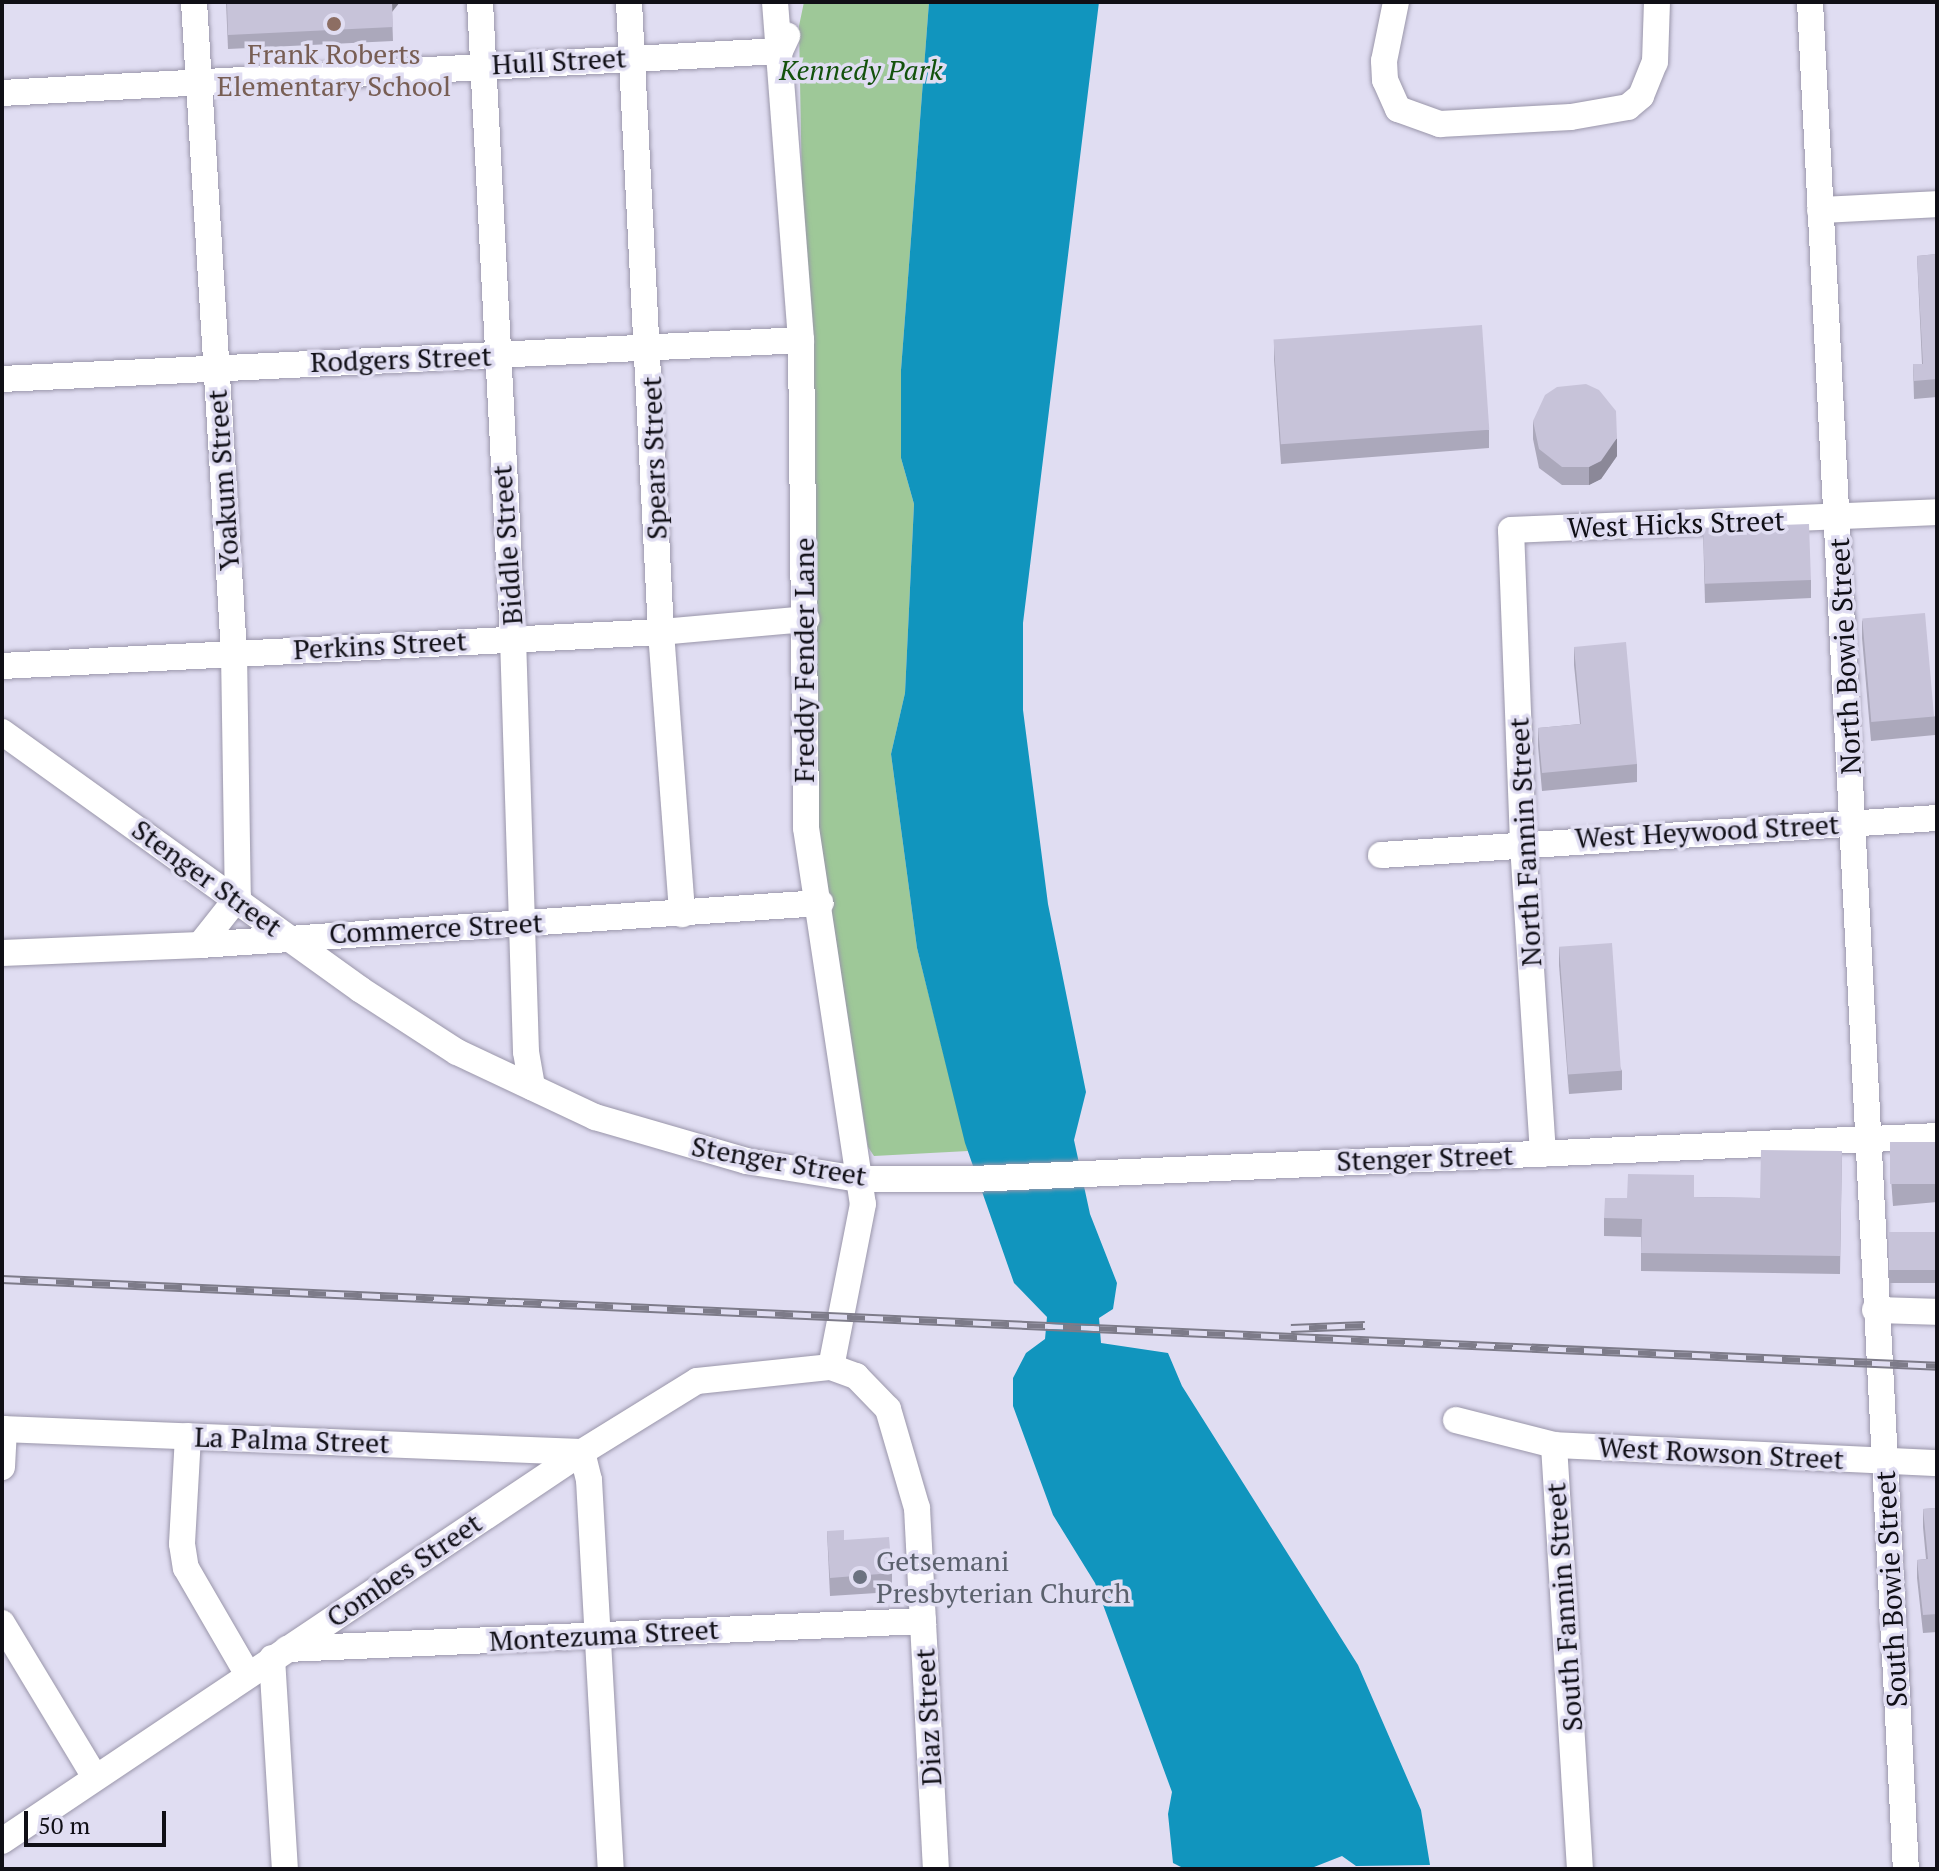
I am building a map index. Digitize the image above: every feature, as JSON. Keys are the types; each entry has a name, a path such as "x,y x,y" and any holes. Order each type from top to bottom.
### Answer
{"street":[{"name":"Yoakum Street","path":"194,2 234,653 238,897"},
{"name":"Biddle Street","path":"480,2 495,356 513,638 526,1052 532,1087"},
{"name":"Spears Street","path":"629,2 649,345 661,632 682,914"},
{"name":"Freddy Fender Lane","path":"775,2 801,340 806,828 821,903 863,1204 831,1367"},
{"path":"780,51 793,2"},
{"path":"1396,2 1384,61 1385,80 1398,109 1440,124 1571,117 1628,107 1641,96 1655,62 1657,2"},
{"name":"North Bowie Street","path":"1810,2 1871,1138 1875,1310"},
{"name":"Hull Street","path":"2,93 632,56 780,51"},
{"path":"1820,210 1937,204"},
{"name":"Rodgers Street","path":"2,379 216,366 801,340"},
{"name":"West Hicks Street","path":"1511,530 1838,519 1937,512"},
{"name":"North Fannin Street","path":"1511,530 1523,842 1543,1154"},
{"name":"Perkins Street","path":"2,666 661,632 806,619"},
{"name":"Stenger Street","path":"2,732 238,897 286,936 457,1052 656,1138 746,1161 859,1179 973,1179 1099,1171 1543,1154 1724,1142 1937,1136"},
{"name":"West Heywood Street","path":"1381,855 1523,842 1937,818"},
{"path":"200,945 238,897"},
{"name":"Commerce Street","path":"2,953 200,945 286,936 682,914 821,903"},
{"path":"1875,1310 1937,1312"},
{"name":"South Bowie Street","path":"1875,1310 1906,1869"},
{"name":"Combes Street","path":"2,1841 582,1452 697,1381 831,1367"},
{"name":"Diaz Street","path":"831,1367 856,1376 888,1409 917,1508 936,1869"},
{"name":"South Fannin Street","path":"1456,1420 1554,1445 1580,1869"},
{"path":"2,1467 3,1429"},
{"name":"La Palma Street","path":"3,1429 582,1452"},
{"path":"188,1436 182,1544 186,1568 248,1675"},
{"name":"West Rowson Street","path":"1554,1445 1937,1463"},
{"path":"582,1452 589,1480 611,1869"},
{"name":"Montezuma Street","path":"279,1654 923,1621"},
{"path":"2,1623 24,1668 95,1777"},
{"path":"279,1654 285,1869"}],"green space":[{"name":"Kennedy Park","path":"804,2 929,2 901,370 901,458 914,504 905,693 891,754 917,948 968,1151 874,1156 868,1147 813,792 799,26"}],"water":[{"path":"929,2 1099,2 1023,623 1023,710 1048,904 1086,1092 1074,1140 1090,1214 1117,1283 1113,1309 1099,1318 1101,1343 1168,1353 1182,1386 1358,1665 1421,1810 1430,1865 1356,1866 1342,1856 1309,1869 1185,1869 1173,1863 1168,1814 1172,1792 1095,1583 1053,1515 1013,1406 1013,1378 1026,1353 1045,1339 1047,1317 1014,1283 965,1143 917,948 891,754 905,693 914,504 901,458 901,370"}],"building":[{"path":"227,2 392,2 393,27 228,35"},
{"path":"1937,254 1937,379 1914,381 1913,364 1923,364 1917,256"},
{"path":"1482,325 1489,430 1281,444 1274,340"},
{"path":"1586,384 1599,390 1616,411 1617,438 1601,461 1589,467 1562,467 1539,449 1533,421 1545,395 1557,387"},
{"path":"1809,524 1811,580 1705,584 1703,528"},
{"path":"1925,613 1934,717 1871,722 1862,618"},
{"path":"1626,642 1637,764 1542,773 1538,728 1581,724 1574,647"},
{"path":"1612,943 1621,1071 1568,1074 1559,947"},
{"path":"1890,1142 1937,1142 1937,1184 1890,1184"},
{"path":"1761,1150 1842,1151 1840,1256 1641,1253 1642,1219 1604,1218 1605,1198 1627,1198 1628,1174 1694,1175 1694,1197 1760,1198"},
{"path":"1889,1232 1937,1232 1937,1270 1889,1270"},
{"path":"1937,1508 1937,1614 1923,1615 1917,1560 1928,1559 1923,1509"},
{"path":"844,1530 844,1540 889,1537 892,1573 830,1578 827,1531"}],"railway":[{"path":"2,1279 1937,1366"},
{"path":"1291,1328 1365,1325"}],"place":[{"name":"Frank Roberts Elementary School","path":"334,24"},
{"name":"Getsemani Presbyterian Church","path":"860,1577"}]}
